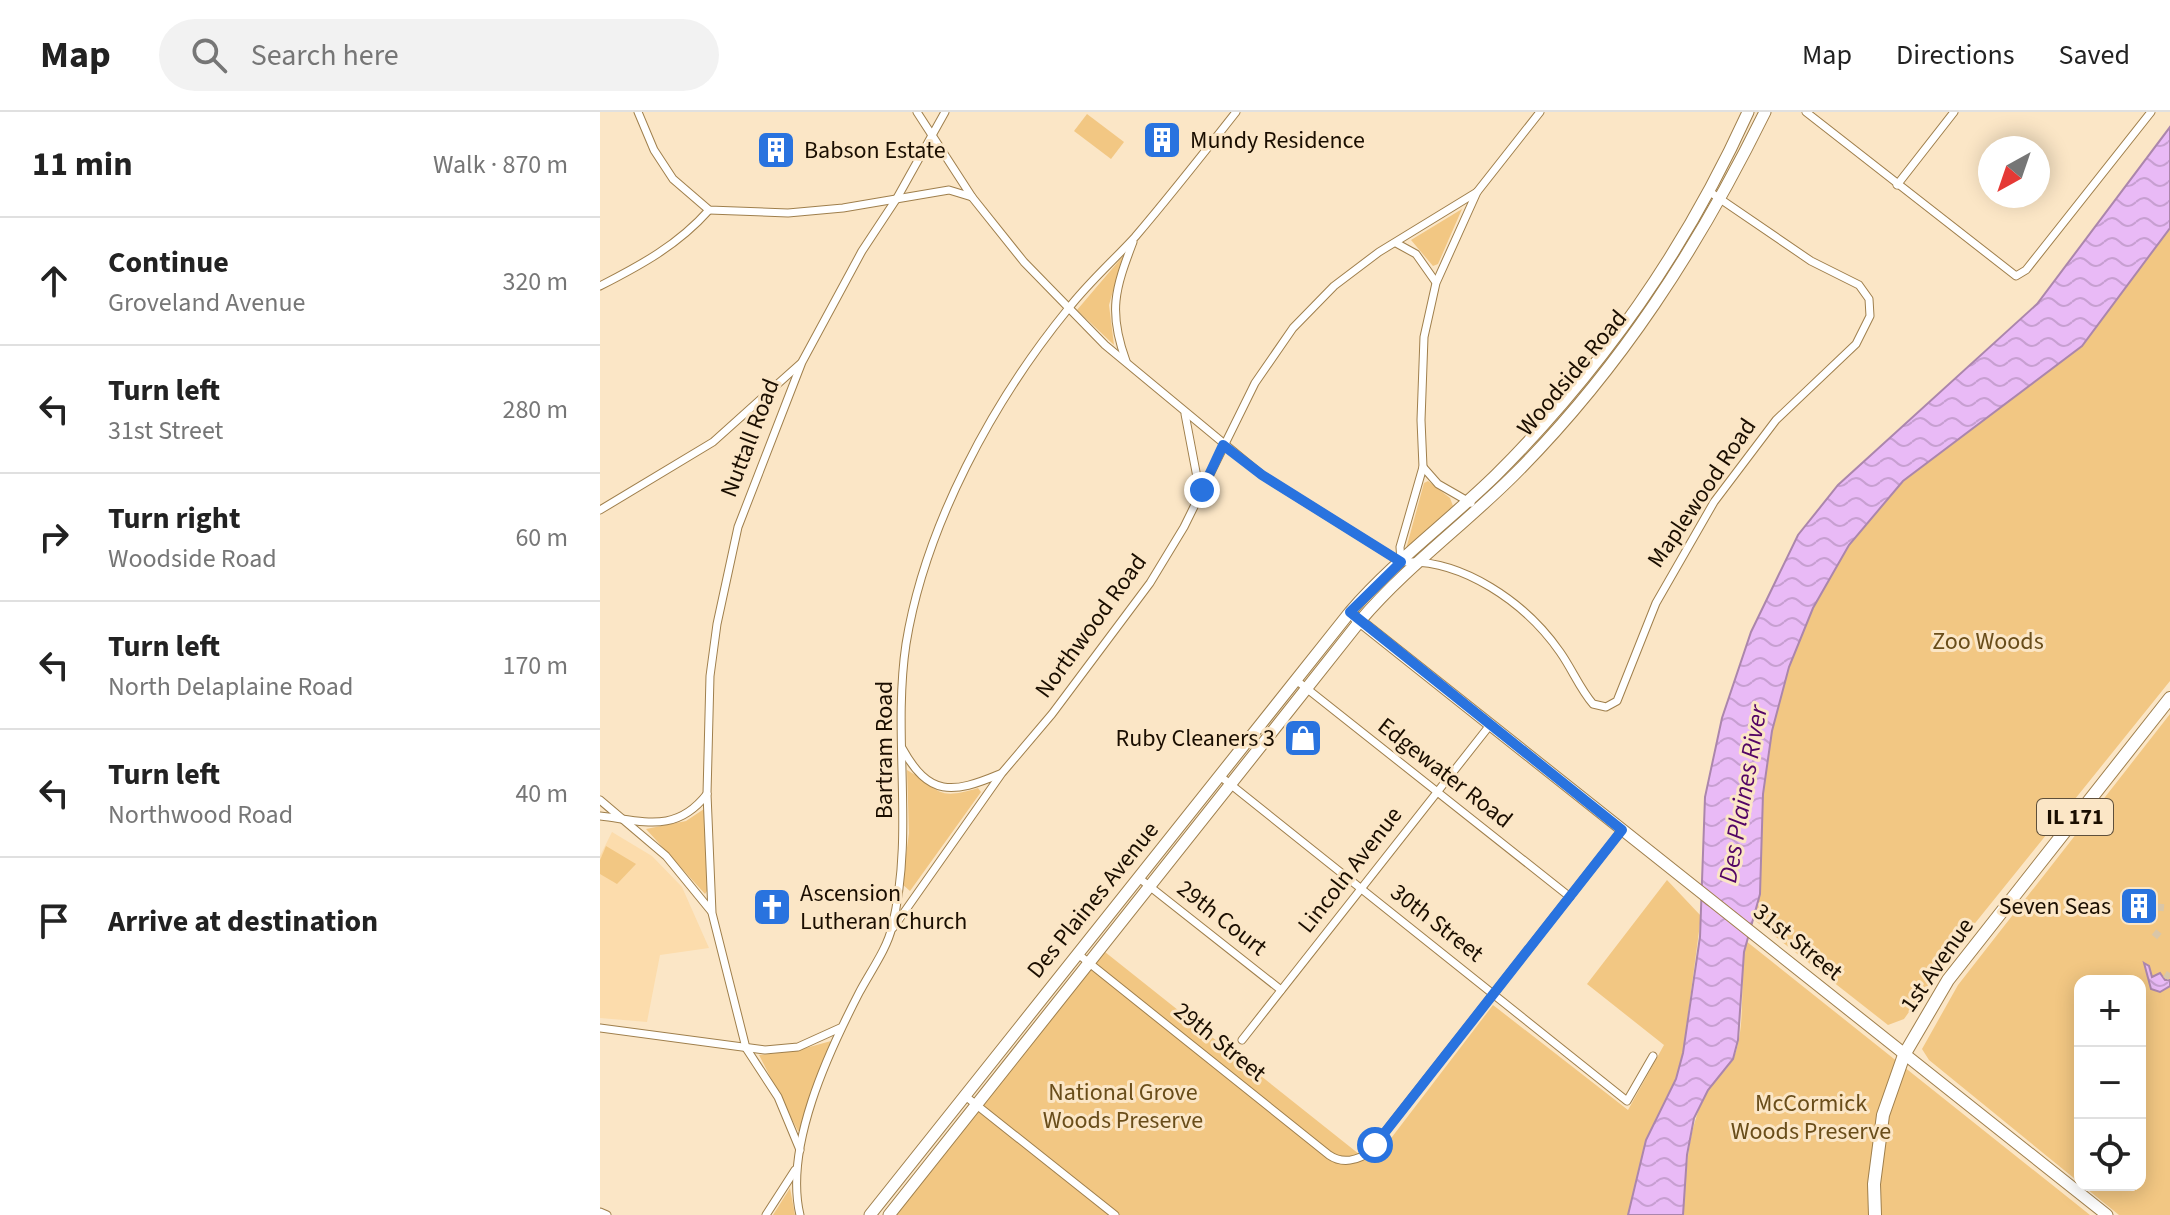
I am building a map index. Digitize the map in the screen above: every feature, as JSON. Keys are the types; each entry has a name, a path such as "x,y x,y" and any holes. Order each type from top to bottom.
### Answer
{"main road":[{"name":"1st Avenue","path":"1875,1215 1874,1184 1883,1115 1904,1055 1948,980 2170,698"}],"street":[{"path":"638,112 654,150 673,179 709,210 788,213 949,190 972,197"},
{"path":"917,112 972,197 1068,309 1184,413 1262,475 1401,562"},
{"path":"933,134 945,112"},
{"name":"Bartram Road","path":"800,1215 797,1166 800,1151 842,1027 892,930 904,830 900,743 907,642 930,548 985,433 1068,309 1135,236 1236,112"},
{"path":"1401,562 1400,547 1423,467 1424,337 1436,283 1477,192 1540,112"},
{"name":"Woodside Road","path":"1350,612 1537,432 1603,353 1653,287 1710,192 1748,112"},
{"name":"Woodside Road","path":"1360,621 1393,585 1480,508 1555,431 1653,310 1722,200 1765,112"},
{"path":"1751,139 1774,112"},
{"path":"1806,112 2016,276 2026,270 2151,112"},
{"path":"1897,185 1954,112"},
{"name":"Nuttall Road","path":"800,1151 778,1097 746,1048 712,913 707,794 710,676 725,581 738,527 802,362 861,253 933,134"},
{"name":"Northwood Road","path":"892,930 1002,773 1128,616 1184,527 1255,383 1293,328 1334,286 1477,192"},
{"name":"Maplewood Road","path":"1401,562 1423,561 1502,594 1531,618 1559,650 1593,704 1606,707 1617,701 1661,591 1714,502 1776,420 1856,344 1870,316 1869,299 1859,285 1811,261 1710,192"},
{"path":"600,286 642,265 688,234 709,210"},
{"path":"1128,364 1117,331 1114,303 1135,236"},
{"path":"1396,243 1422,259 1436,283"},
{"path":"600,510 713,442 802,362"},
{"path":"1184,413 1200,495"},
{"path":"1423,467 1438,484 1480,508"},
{"name":"31st Street","path":"1350,612 2107,1215"},
{"name":"Des Plaines Avenue","path":"870,1215 1350,612"},
{"name":"Des Plaines Avenue","path":"889,1215 1360,621"},
{"name":"Edgewater Road","path":"1296,680 1570,897"},
{"name":"Lincoln Avenue","path":"1242,1040 1490,725"},
{"path":"900,743 919,773 942,788 961,788 1002,773"},
{"name":"30th Street","path":"1220,776 1627,1101 1653,1056"},
{"path":"600,816 660,823 692,811 707,794"},
{"path":"600,800 666,856 712,913"},
{"path":"1495,994 1622,830"},
{"name":"29th Court","path":"1139,878 1281,990"},
{"name":"29th Street","path":"1078,954 1338,1160 1354,1159 1370,1151 1495,994"},
{"path":"600,1028 708,1039 746,1048 798,1047 828,1036 842,1027"},
{"path":"964,1095 1115,1215"},
{"path":"766,1215 797,1166"},
{"path":"600,1212 607,1215"}],"shaded area":[{"path":"612,832 652,856 682,887 709,948 660,955 647,1022 600,1018 600,856"}],"green space":[{"path":"1087,114 1124,142 1111,159 1074,131"},
{"path":"1462,209 1438,264 1433,266 1411,240"},
{"name":"Zoo Woods","path":"2170,228 2170,681 1951,953 1904,1019 1888,1025 1753,919 1760,894 1763,794 1772,731 1789,667 1813,608 1849,545 1903,481 2082,346"},
{"path":"1123,256 1109,305 1114,345 1077,310"},
{"path":"1428,481 1450,498 1453,506 1406,549 1424,483"},
{"path":"2170,714 2170,1215 2119,1215 2089,1191 2146,1191 2146,975 2074,975 2074,1178 1929,1060 1922,1049 1958,985"},
{"path":"907,770 938,791 953,794 978,788 981,792 910,891 902,884 909,833"},
{"path":"704,809 705,894 646,829 686,821"},
{"path":"606,846 636,864 617,884 600,874 600,860"},
{"name":"National Grove Woods Preserve","path":"1667,880 1701,916 1683,1053 1676,1079 1646,1140 1628,1215 895,1215 1105,952 1369,1162 1392,1137 1493,1005 1628,1110 1664,1045 1587,984"},
{"name":"McCormick Woods Preserve","path":"1746,941 2090,1215 1683,1215 1688,1153 1699,1108 1712,1085 1730,1064 1737,1047"},
{"path":"831,1041 798,1131 759,1055 795,1051"},
{"path":"790,1188 795,1215 773,1215"}],"water":[{"name":"Des Plaines River","path":"2170,127 2170,228 2082,346 1903,481 1849,545 1813,608 1789,667 1772,731 1763,794 1760,894 1744,952 1738,1040 1733,1059 1708,1090 1694,1118 1687,1155 1683,1215 1628,1215 1646,1140 1676,1079 1683,1053 1700,937 1705,797 1722,718 1751,632 1798,535 1838,485 2037,304"},
{"path":"2144,963 2149,966 2152,977 2160,973 2165,980 2170,980 2170,986 2160,992 2151,989"}],"tunnel":[{"path":"2157,907 2167,908"},
{"path":"2154,932 2160,937"},
{"path":"2165,974 2170,977"}],"place":[{"name":"Mundy Residence","path":"1162,140"},
{"name":"Babson Estate","path":"776,150"},
{"name":"Ruby Cleaners 3","path":"1303,738"},
{"name":"Seven Seas","path":"2139,906"},
{"name":"Ascension Lutheran Church","path":"772,907"}],"route":[{"path":"1202,490 1223,445 1262,475 1401,562 1384,575 1350,612 1622,830 1375,1145"}]}
